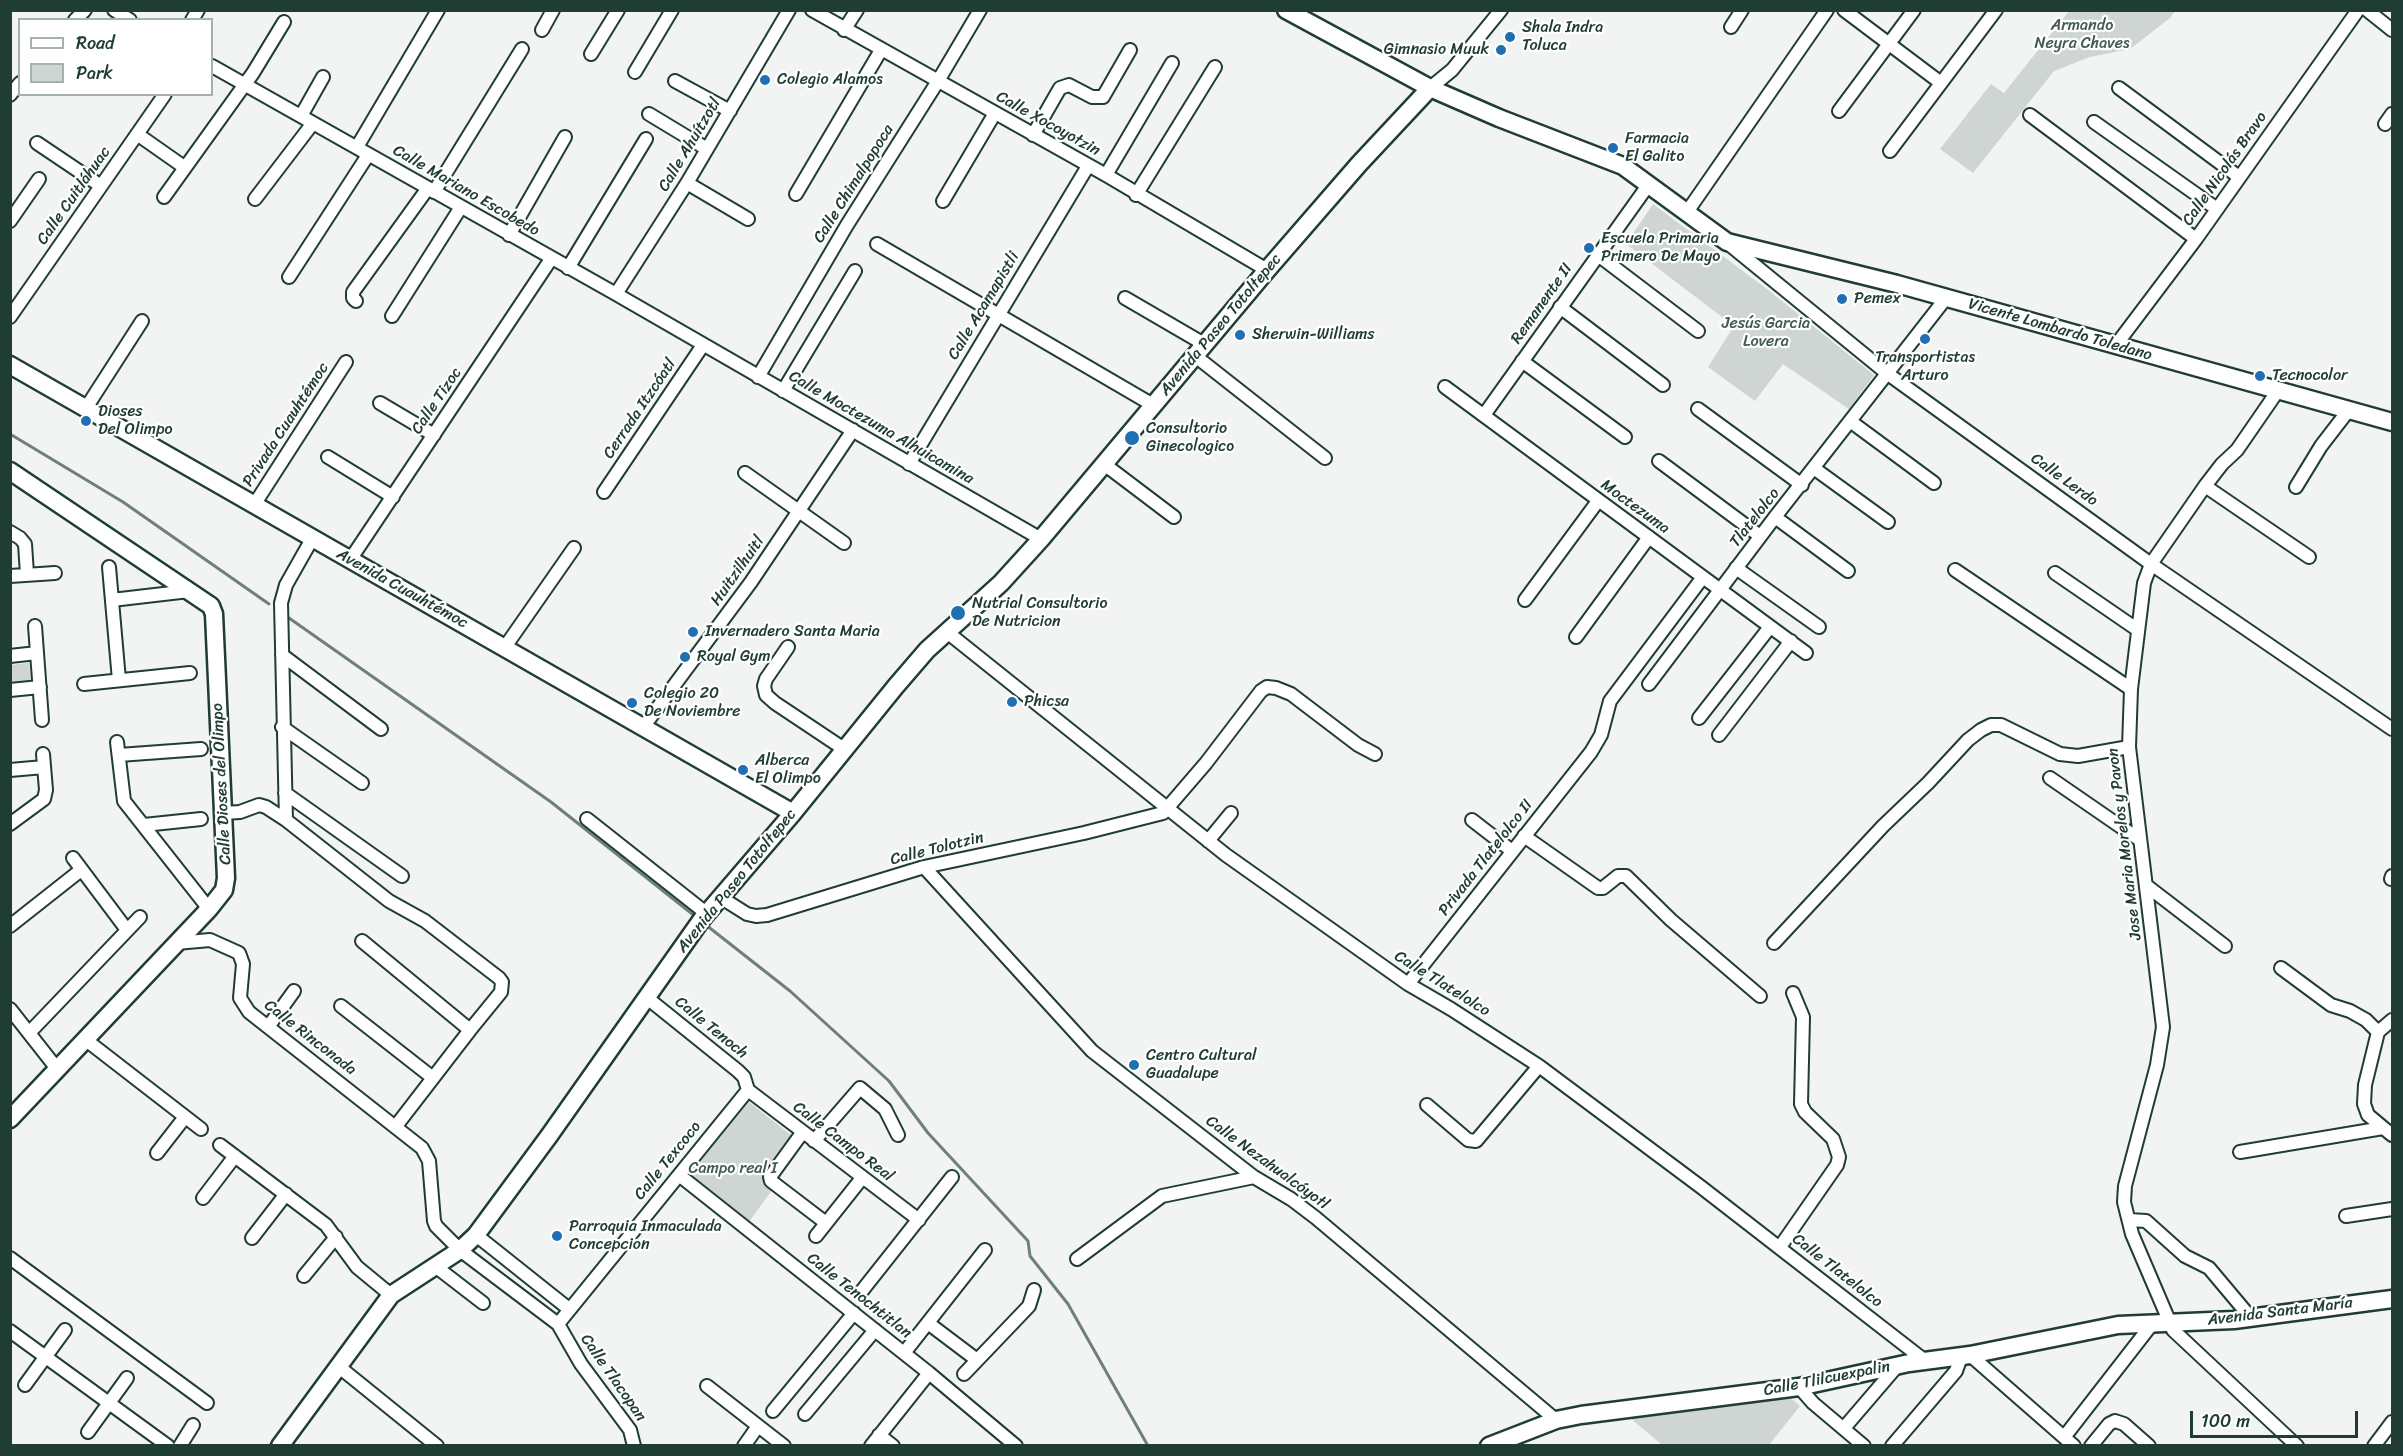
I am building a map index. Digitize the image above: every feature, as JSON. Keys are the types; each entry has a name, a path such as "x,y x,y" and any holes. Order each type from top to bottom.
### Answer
{"main road":[{"path":"1286,10 1430,88 1499,118 1623,166 1727,242"},
{"name":"Avenida Paseo Totoltepec","path":"280,1446 392,1295 460,1250 476,1235 554,1129 702,918 793,813 896,686 1041,539 1267,270 1359,164 1430,88"},
{"name":"Vicente Lombardo Toledano","path":"1727,242 1946,298 2277,392 2392,422"},
{"name":"Avenida Cuauhtémoc","path":"10,365 793,813"},
{"name":"Calle Dioses del Olimpo","path":"10,471 207,602 214,614 226,884 209,909 58,1070 13,1110"},
{"name":"Avenida Santa María","path":"2160,1323 2251,1318 2392,1299"},
{"name":"Calle Tlilcuexpalin","path":"1490,1446 1556,1420 1640,1406 1799,1387 1898,1365 1966,1356 2118,1325 2160,1323"}],"street":[{"path":"357,147 438,10"},
{"path":"542,30 553,10"},
{"path":"591,54 618,10"},
{"path":"635,72 672,10"},
{"name":"Calle Ahuítzotl","path":"616,294 687,183 789,10"},
{"name":"Calle Xocoyotzin","path":"812,10 1106,175 1136,195 1267,270"},
{"path":"844,30 857,10"},
{"name":"Calle Chimalpopoca","path":"759,376 847,225 980,10"},
{"path":"1430,88 1452,70 1501,10"},
{"path":"1731,27 1742,10"},
{"path":"1687,212 1827,10"},
{"path":"1844,10 1941,83"},
{"path":"1839,111 1914,10"},
{"path":"1890,151 1996,10"},
{"name":"Calle Nicolás Bravo","path":"2116,345 2196,239 2358,10"},
{"path":"2367,10 2392,30"},
{"path":"164,197 244,84 284,22"},
{"path":"356,301 353,298 353,292 431,190 522,49"},
{"path":"796,194 881,50"},
{"path":"1033,135 1060,88 1069,85 1092,97 1103,97 1130,50"},
{"path":"1106,175 1172,63"},
{"name":"Calle Mariano Escobedo","path":"213,67 703,345"},
{"path":"1136,195 1215,67"},
{"path":"301,116 323,77"},
{"path":"675,81 730,111"},
{"path":"2119,88 2239,177"},
{"name":"Calle Cuitláhuac","path":"10,317 164,96"},
{"path":"649,114 706,149"},
{"path":"943,201 994,114"},
{"path":"2030,115 2196,239"},
{"path":"2094,122 2217,209"},
{"path":"255,199 313,123"},
{"path":"137,134 184,168"},
{"path":"509,234 565,137"},
{"path":"568,268 646,139"},
{"path":"37,143 101,186"},
{"path":"289,278 368,155"},
{"name":"Calle Acamapistli","path":"909,464 1088,166"},
{"path":"10,221 39,179"},
{"path":"687,183 748,219"},
{"name":"Remanente II","path":"1484,415 1649,184"},
{"path":"393,316 461,207"},
{"name":"Calle Lerdo","path":"1727,242 1888,374 2151,564 2389,727"},
{"path":"877,244 1153,405"},
{"path":"1598,255 1698,331"},
{"name":"Calle Tizoc","path":"350,560 551,259"},
{"path":"783,391 855,271"},
{"path":"1125,298 1199,350 1325,458"},
{"name":"Tlatelolco","path":"1649,684 1760,536 1815,469 1850,420 1946,298"},
{"path":"1560,308 1663,386"},
{"path":"86,408 142,321"},
{"name":"Calle Moctezuma Alhuicamina","path":"703,345 1041,539"},
{"name":"Cerrada Itzcóatl","path":"604,492 703,345"},
{"name":"Privada Cuauhtémoc","path":"254,505 346,362"},
{"path":"1522,362 1625,437"},
{"name":"Moctezuma","path":"1445,387 1806,653"},
{"name":"Jose Maria Morelos y Pavon","path":"2160,1323 2124,1202 2125,1186 2157,1065 2163,1027 2129,747 2131,689 2138,630 2144,584 2151,564 2205,486 2222,464 2237,450 2277,392"},
{"path":"380,403 434,435"},
{"path":"1698,409 1802,485"},
{"path":"2296,488 2321,446 2348,411"},
{"path":"1850,420 1934,483"},
{"name":"Huitzilhuitl","path":"644,726 701,652 800,511 852,430"},
{"path":"328,457 393,497"},
{"path":"1659,461 1760,536"},
{"path":"1104,464 1174,517"},
{"path":"1815,469 1888,522"},
{"path":"745,473 844,543"},
{"path":"2205,486 2308,557"},
{"path":"1526,600 1598,501"},
{"path":"1775,517 1848,571"},
{"path":"10,532 25,544 27,574"},
{"path":"1576,637 1649,537"},
{"path":"286,820 282,727 283,594 312,539"},
{"path":"505,647 574,548"},
{"path":"109,567 119,680"},
{"path":"1736,568 1819,627"},
{"path":"1954,570 2131,689"},
{"path":"10,576 55,573"},
{"path":"2055,573 2138,630"},
{"name":"Privada Tlatelolco II","path":"1408,984 1591,753 1601,735 1610,701 1703,577"},
{"path":"112,600 189,591"},
{"path":"35,626 42,720"},
{"path":"1699,718 1770,627"},
{"name":"Calle Tlatelolco","path":"947,632 1208,841 1408,984 1452,1009 1539,1066 1780,1247 1924,1360"},
{"path":"1719,735 1791,641"},
{"path":"788,647 766,680 764,686 766,695 844,749"},
{"path":"10,656 37,653"},
{"path":"282,655 381,729"},
{"path":"84,684 190,673"},
{"path":"10,690 39,687"},
{"path":"1167,810 1261,691 1267,687 1291,694 1351,740 1375,754"},
{"path":"2389,727 2392,713"},
{"path":"1774,943 1891,818 1968,740 1981,730 1991,725 2001,725 2060,753 2078,756 2129,747"},
{"path":"282,727 362,783"},
{"path":"201,749 118,749 124,801 209,909"},
{"path":"10,824 44,798 46,790 43,754"},
{"path":"10,770 44,767"},
{"path":"2050,778 2140,840"},
{"path":"285,793 402,876"},
{"path":"223,813 240,812 259,805 286,820 389,901 425,921 502,982 501,992 468,1028 396,1126"},
{"name":"Calle Tolotzin","path":"720,897 747,914 767,915 924,867 1084,833 1159,815 1167,810"},
{"path":"1208,841 1231,813"},
{"path":"144,825 201,819"},
{"path":"587,819 702,918"},
{"path":"1472,820 1512,851"},
{"path":"1524,836 1598,888 1603,888 1617,876 1626,876 1671,920 1760,996"},
{"path":"73,858 127,930"},
{"name":"Calle Nezahualcóyotl","path":"924,867 1092,1051 1254,1177 1310,1213 1556,1420"},
{"path":"10,926 81,870"},
{"path":"2147,886 2225,946"},
{"path":"28,1033 140,917"},
{"name":"Calle Rinconada","path":"176,943 210,940 238,952 243,964 240,998 249,1012 396,1126 427,1154 434,1221 441,1232 460,1250 558,1324"},
{"path":"362,941 468,1028"},
{"path":"2281,968 2331,1005 2350,1011 2366,1020 2378,1032"},
{"path":"268,1027 294,991"},
{"path":"1780,1247 1837,1165 1839,1156 1833,1139 1805,1112 1801,1104 1803,1017 1793,993"},
{"name":"Calle Tenoch","path":"646,997 738,1071 744,1077 748,1090"},
{"path":"341,1006 433,1078"},
{"path":"10,1009 58,1070"},
{"path":"2388,1132 2368,1115 2364,1104 2365,1085 2378,1032 2392,1020"},
{"path":"86,1040 201,1129"},
{"path":"1427,1104 1468,1140 1476,1141 1539,1066"},
{"path":"814,1141 860,1089 885,1109 898,1135"},
{"name":"Calle Campo Real","path":"748,1090 919,1220"},
{"name":"Calle Texcoco","path":"569,1309 748,1090"},
{"path":"158,1153 185,1117"},
{"path":"2240,1152 2388,1132"},
{"path":"802,1133 770,1177 771,1181 826,1223"},
{"path":"220,1145 326,1226 357,1267 392,1295"},
{"path":"203,1198 235,1156"},
{"name":"Calle Tenochtitlan","path":"679,1174 929,1373 1016,1446"},
{"path":"861,1292 952,1177"},
{"path":"1077,1259 1162,1196 1254,1177"},
{"path":"816,1236 862,1178"},
{"path":"252,1238 286,1194"},
{"path":"2346,1216 2392,1209"},
{"path":"2129,1220 2146,1221 2185,1256 2209,1268 2251,1318"},
{"path":"476,1235 569,1309 558,1324"},
{"path":"304,1276 336,1237"},
{"path":"904,1353 985,1250"},
{"path":"10,1258 207,1403"},
{"path":"435,1266 483,1303"},
{"path":"964,1374 1029,1306 1034,1290"},
{"path":"773,1411 854,1313"},
{"path":"928,1323 977,1360"},
{"path":"2064,1436 2160,1323 2190,1347 2297,1446"},
{"name":"Calle Tlacopan","path":"558,1324 581,1364 630,1430 634,1446"},
{"path":"25,1384 65,1330"},
{"path":"805,1414 875,1330"},
{"path":"10,1331 168,1446"},
{"path":"1892,1446 1956,1371 1966,1356 2074,1446"},
{"path":"1844,1428 1898,1365"},
{"path":"338,1366 436,1446"},
{"path":"871,1446 929,1373"},
{"path":"88,1432 128,1378"},
{"path":"707,1386 784,1446"},
{"path":"1799,1387 1813,1403 1864,1446"},
{"path":"2091,1446 2109,1424 2117,1422 2124,1424 2149,1446"},
{"path":"2374,1446 2392,1422"},
{"path":"180,1446 194,1425"},
{"path":"744,1446 758,1426"},
{"path":"879,1435 893,1446"}],"green space":[{"name":"Armando Neyra Chaves","path":"2070,10 2175,11 2170,18 2130,49 2090,57 2054,71 1973,173 1940,149 1991,84 2004,93"},
{"name":"Jesús Garcia Lovera","path":"1653,204 1767,289 1874,375 1849,409 1783,364 1755,401 1708,367 1734,326 1626,244"},
{"path":"29,663 31,682 11,684 11,665"},
{"name":"Campo real I","path":"749,1102 791,1135 763,1172 764,1181 772,1190 749,1222 689,1175"},
{"path":"1787,1395 1800,1406 1769,1445 1662,1445 1629,1417"}],"waterway":[{"path":"10,434 123,502 269,604"},
{"path":"289,618 551,802 696,917"},
{"path":"706,925 790,991 889,1081 928,1133 1028,1241 1030,1256 1068,1304 1148,1446"}],"place":[{"name":"Shala Indra Toluca","path":"1510,37"},
{"name":"Gimnasio Muuk","path":"1501,50"},
{"name":"Colegio Alamos","path":"765,80"},
{"name":"Farmacia El Galito","path":"1613,148"},
{"name":"Escuela Primaria Primero De Mayo","path":"1589,248"},
{"name":"Pemex","path":"1842,299"},
{"name":"Sherwin-Williams","path":"1240,335"},
{"name":"Transportistas Arturo","path":"1925,339"},
{"name":"Tecnocolor","path":"2260,376"},
{"name":"Dioses Del Olimpo","path":"86,421"},
{"name":"Consultorio Ginecologico","path":"1132,438"},
{"name":"Nutrial Consultorio De Nutricion","path":"958,613"},
{"name":"Invernadero Santa Maria","path":"693,632"},
{"name":"Royal Gym","path":"685,657"},
{"name":"Phicsa","path":"1012,702"},
{"name":"Colegio 20 De Noviembre","path":"632,703"},
{"name":"Alberca El Olimpo","path":"743,770"},
{"name":"Centro Cultural Guadalupe","path":"1134,1065"},
{"name":"Parroquia Inmaculada Concepcion","path":"557,1236"}]}
